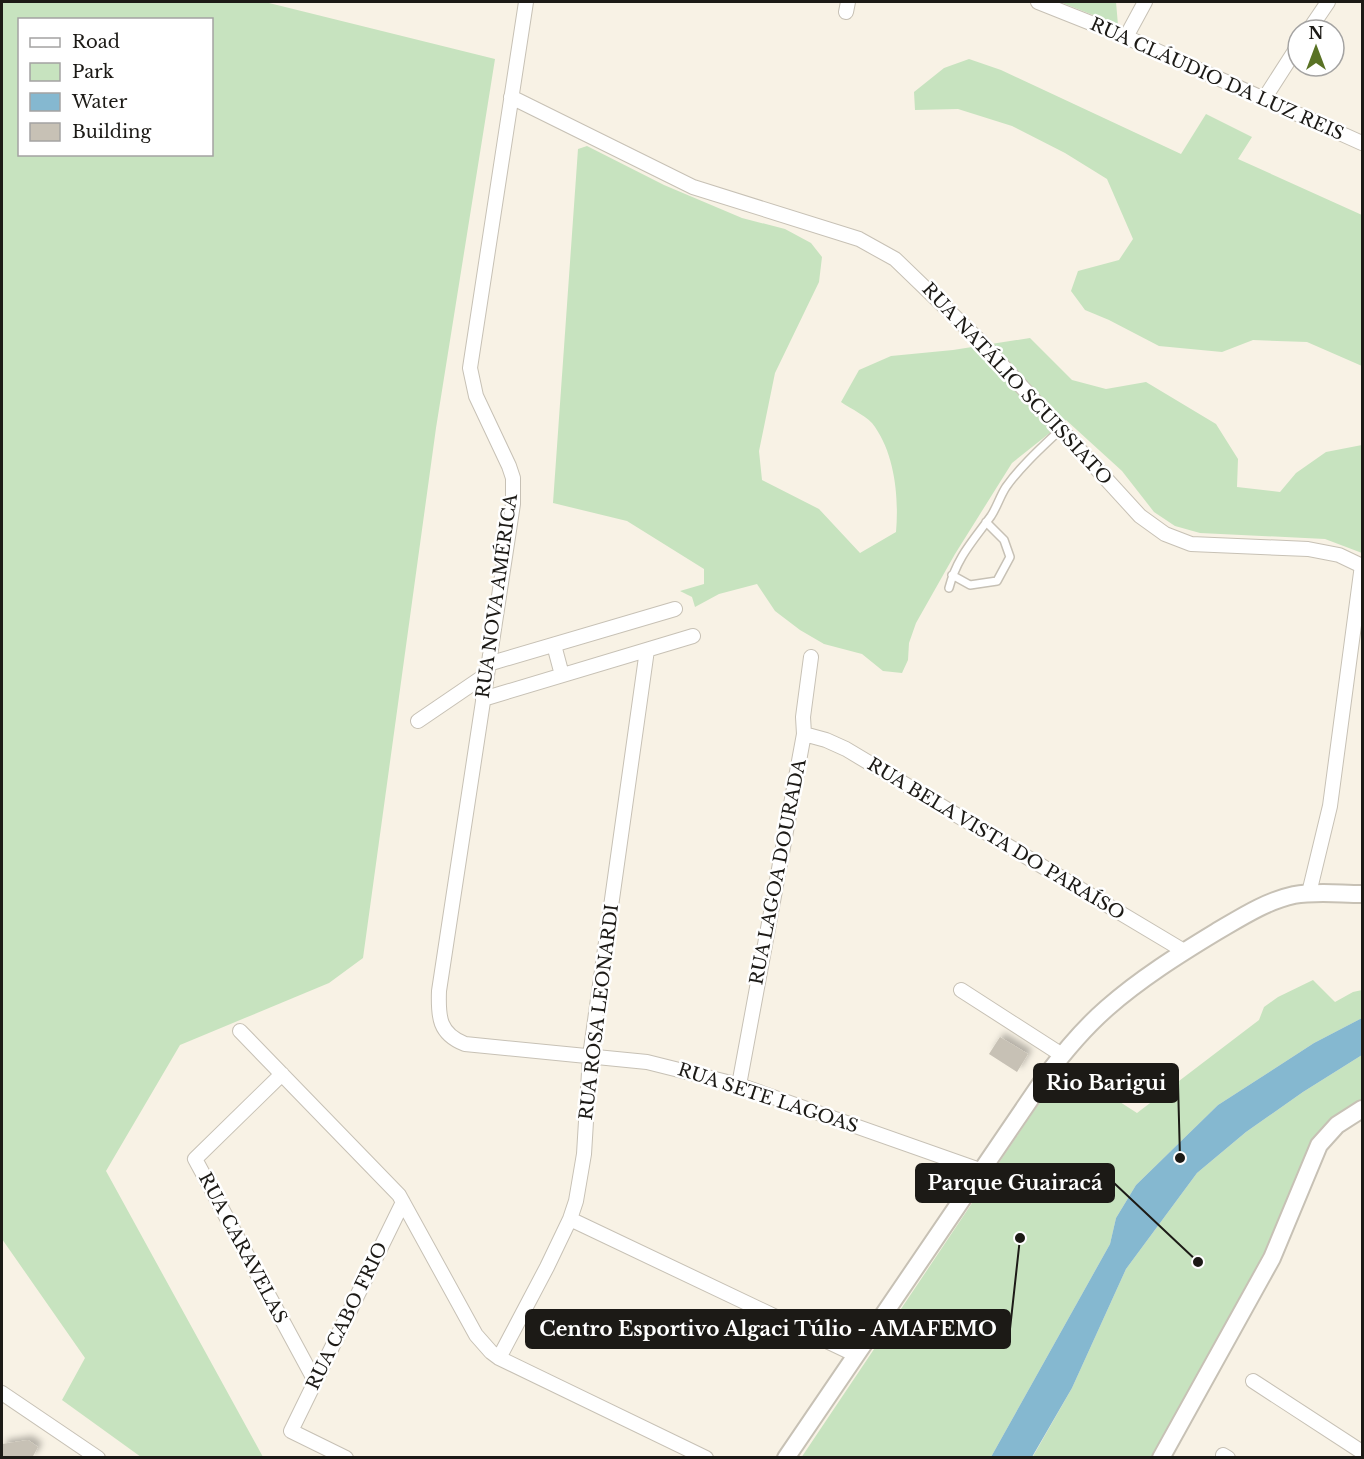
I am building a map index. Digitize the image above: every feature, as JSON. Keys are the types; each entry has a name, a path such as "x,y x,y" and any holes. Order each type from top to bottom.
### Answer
{"street":[{"name":"RUA NOVA AMÉRICA","path":"446,1032 440,1015 439,991 513,504 513,484 509,466 476,396 470,368 526,2"},
{"name":"RUA CLÁUDIO DA LUZ REIS","path":"1038,2 1126,37 1362,143"},
{"path":"1126,37 1144,2"},
{"path":"1317,18 1328,2"},
{"path":"1264,99 1286,65"},
{"name":"RUA NATÁLIO SCUISSIATO","path":"511,97 693,187 841,232 878,248 911,273 957,318 1140,516 1154,528 1177,540 1208,546 1308,549 1339,555 1362,566"},
{"path":"1309,893 1330,806 1362,566"},
{"path":"418,721 488,669 554,645 675,609"},
{"path":"483,699 693,636"},
{"path":"554,645 562,675"},
{"name":"RUA ROSA LEONARDI","path":"499,1358 570,1219 580,1177 584,1154 590,1056 647,650"},
{"name":"RUA LAGOA DOURADA","path":"739,1085 804,734 803,717 811,657"},
{"name":"RUA BELA VISTA DO PARAÍSO","path":"804,734 846,749 1184,951"},
{"path":"786,1458 980,1170 1062,1055 1106,1008 1184,951 1270,902 1309,893 1362,894"},
{"path":"960,990 1062,1055"},
{"path":"240,1031 393,1188 403,1202 476,1335 490,1352 706,1458"},
{"name":"RUA SETE LAGOAS","path":"446,1032 456,1041 477,1046 647,1062 739,1085 980,1170"},
{"name":"RUA CARAVELAS","path":"282,1074 195,1159 315,1381"},
{"path":"1161,1458 1272,1258 1319,1145 1337,1125 1362,1109"},
{"name":"RUA CABO FRIO","path":"346,1458 291,1431 403,1202"},
{"path":"570,1219 856,1355"},
{"path":"1253,1381 1362,1452"},
{"path":"2,1393 98,1458"}],"lane":[{"path":"949,588 952,575 970,541 986,522 1006,488 1030,458 1060,430"},
{"path":"952,575 970,585 997,581 1010,557 1004,540 986,522"}],"green space":[{"path":"2,2 265,2 495,59 436,428 363,958 329,983 180,1045 106,1171 263,1457 141,1457 62,1400 85,1358 2,1239"},
{"path":"1060,2 1116,2 1118,25"},
{"path":"969,59 1001,70 1181,154 1206,114 1252,137 1238,159 1362,215 1362,366 1307,342 1253,340 1222,352 1159,346 1085,310 1071,291 1078,271 1119,260 1133,239 1107,179 1065,153 1012,126 958,109 915,110 914,92 944,68"},
{"path":"587,146 664,185 742,218 785,229 811,243 822,257 819,282 775,373 759,451 762,480 819,509 860,553 896,532 897,505 891,464 882,438 869,420 841,402 859,370 891,356 953,350 1030,338 1072,380 1106,389 1146,382 1216,424 1238,459 1237,487 1280,492 1296,473 1326,452 1362,445 1362,553 1325,539 1200,533 1175,526 1154,512 1122,471 1066,420 1012,463 955,554 916,623 909,643 908,660 902,673 883,671 862,654 824,644 800,630 775,611 757,584 719,594 695,607 692,597 680,591 704,584 704,569 627,521 553,503 578,149"},
{"path":"1313,980 1335,1002 1353,992 1362,990 1362,1018 1314,1043 1218,1105 1136,1185 1116,1218 1110,1244 991,1457 801,1458 1064,1066 1137,1113 1259,1020 1264,1007 1278,997"},
{"path":"1362,1055 1362,1100 1338,1115 1318,1134 1304,1159 1268,1256 1158,1457 1032,1458 1072,1388 1126,1269 1197,1173 1246,1132 1303,1092"}],"water":[{"path":"1362,1018 1362,1055 1303,1092 1246,1132 1197,1173 1126,1269 1072,1388 1032,1457 991,1457 1110,1244 1116,1218 1136,1185 1218,1105 1314,1043"}],"building":[{"path":"1000,1037 1028,1054 1017,1072 989,1054"},
{"path":"28,1440 38,1447 32,1458 2,1458 2,1444"}],"place":[{"name":"Rio Barigui","path":"1180,1158"},
{"name":"Centro Esportivo Algaci Túlio - AMAFEMO","path":"1020,1238"},
{"name":"Parque Guairacá","path":"1198,1262"}]}
